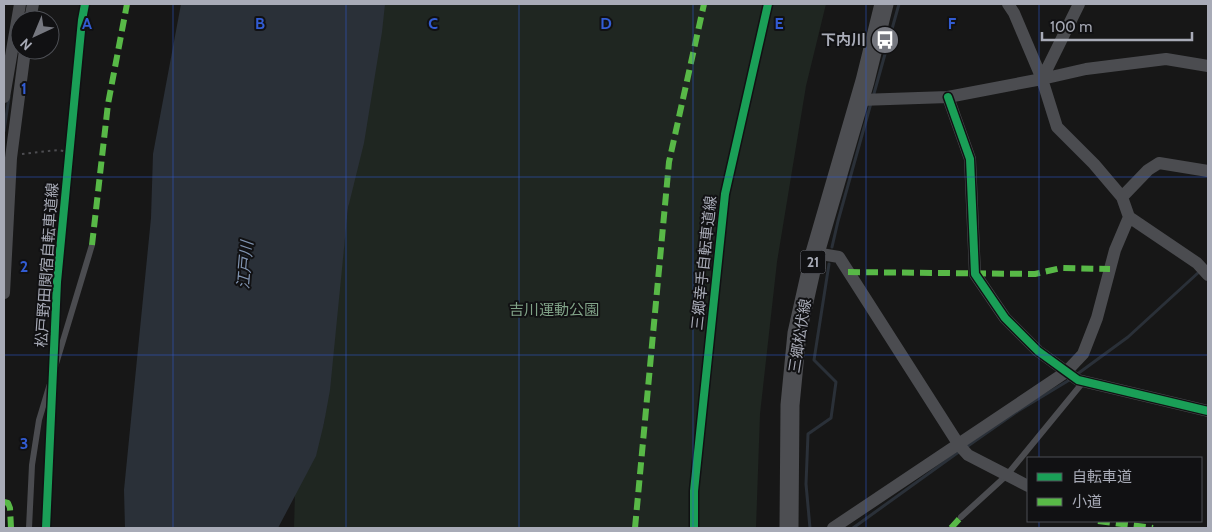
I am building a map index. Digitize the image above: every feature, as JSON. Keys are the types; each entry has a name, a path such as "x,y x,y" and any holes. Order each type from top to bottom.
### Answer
{"main road":[{"name":"三郷松伏線","path":"789,528 790,405 797,333 815,253 869,100 884,4"}],"street":[{"path":"4,98 20,4"},
{"path":"1008,4 1014,13 1042,79 1057,127 1094,164 1122,197 1130,217 1197,264 1208,275"},
{"path":"1042,79 1079,4"},
{"path":"869,100 948,97 1086,69 1128,65 1166,58 1208,66"},
{"path":"4,293 8,156 23,60"},
{"path":"948,97 970,159 975,274 1005,318 1038,351 1078,380 1208,411"},
{"path":"1122,197 1148,170 1159,163 1208,171"},
{"path":"833,528 1066,372 1083,354 1097,318 1115,250 1130,217"},
{"path":"815,253 839,257 959,445 968,455 1027,485"}],"lane":[{"path":"29,528 32,465 39,420 92,245"},
{"path":"961,517 1007,474 1084,381"}],"path":[{"path":"69,161 70,142"},
{"path":"8,156 41,151 69,152"}],"green space":[{"name":"吉川運動公園","path":"381,4 826,4 806,86 777,262 760,414 756,528 294,528 295,493 324,423 348,208"}],"water":[{"name":"江戸川","path":"181,4 385,4 364,143 348,208 330,390 324,423 316,456 278,528 125,528 124,490 151,218 153,154"}],"waterway":[{"path":"873,97 899,4"},
{"path":"4,131 9,97"},
{"path":"832,247 871,103"},
{"path":"810,528 806,484 808,434 831,418 836,382 814,360 829,264"},
{"path":"1076,375 1128,337 1199,272"},
{"path":"965,448 1018,411 1071,379"},
{"path":"853,528 960,451"}],"marked path":[{"path":"92,245 108,104 127,4"},
{"path":"635,528 669,162 704,4"},
{"path":"848,272 1035,274 1061,268 1110,269"},
{"path":"4,502 8,503 10,508 11,528"},
{"path":"951,528 961,517"},
{"path":"1106,522 1153,528"}],"cycle path":[{"name":"松戸野田関宿自転車道線","path":"46,528 57,282 85,4"},
{"name":"三郷幸手自転車道線","path":"694,528 694,491 725,194 768,4"},
{"path":"948,97 970,159 975,274 1005,318 1038,351 1078,380 1208,411"}],"place":[{"name":"下内川","path":"885,40"}]}
